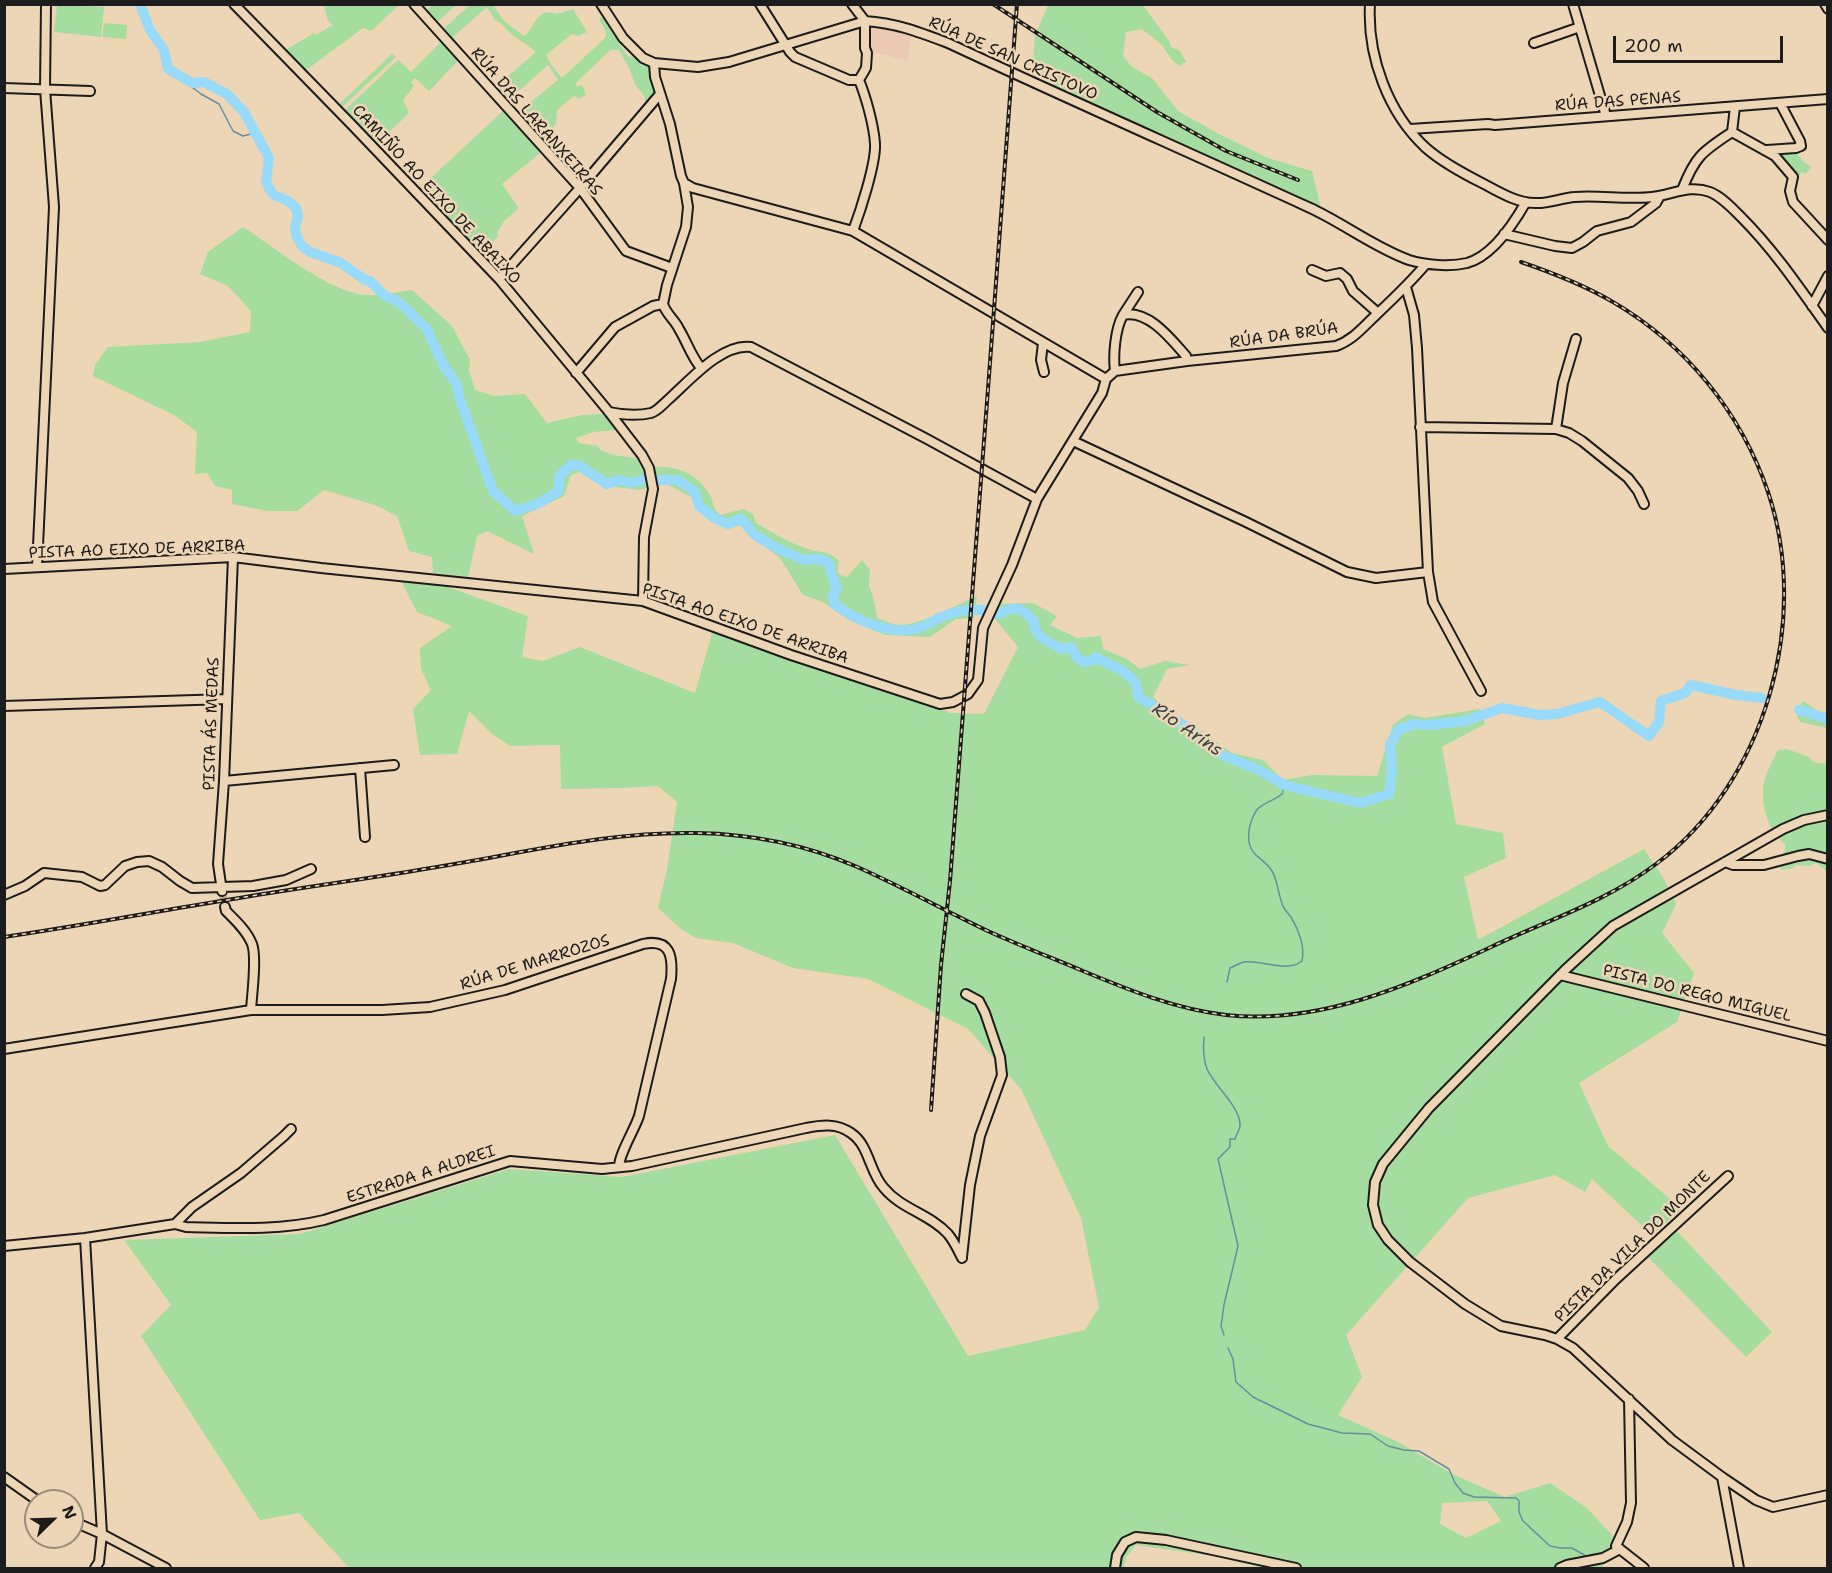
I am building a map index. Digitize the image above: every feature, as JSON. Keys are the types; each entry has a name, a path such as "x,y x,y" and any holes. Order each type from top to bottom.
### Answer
{"street":[{"path":"37,567 54,207 45,89 46,4"},
{"name":"CAMIÑO AO EIXO DE ABAIXO","path":"234,4 499,279 642,455 653,489 644,537 643,601"},
{"name":"RÚA DAS LARANXEIRAS","path":"414,4 580,188 626,251 672,268"},
{"path":"601,4 623,38 643,58 654,63 655,77 684,183 688,207 686,227 663,304 664,310 679,328 688,349 701,368"},
{"path":"760,4 795,57 849,80 860,80"},
{"path":"852,4 865,21 866,68 860,80 866,97 876,146 853,231"},
{"path":"1370,4 1371,33 1388,95 1425,147 1444,162 1466,175 1526,202 1547,202 1577,197 1651,198 1682,190 1698,189 1713,194 1725,202 1756,232 1827,326"},
{"path":"1573,4 1606,116"},
{"path":"1825,4 1827,9"},
{"name":"RÚA DE SAN CRISTOVO","path":"654,63 698,67 729,62 865,21 895,25 948,44 1312,208 1408,260 1426,264 1467,263 1478,258 1495,245 1526,202"},
{"path":"1534,43 1580,27"},
{"path":"4,88 90,91"},
{"path":"499,279 660,94"},
{"name":"RÚA DAS PENAS","path":"1410,129 1827,99"},
{"path":"1767,150 1801,146 1780,103"},
{"path":"1732,132 1735,107"},
{"path":"1732,132 1775,156 1793,177 1790,192 1793,202 1827,240"},
{"path":"1682,190 1690,168 1695,162 1709,147 1732,132"},
{"path":"684,183 693,188 853,231 1106,379"},
{"path":"1504,234 1572,248 1597,231 1631,222 1656,203 1660,196"},
{"name":"RÚA DA BRÚA","path":"1115,371 1187,361 1336,346 1345,343 1407,287 1426,264"},
{"path":"1312,270 1326,276 1340,273 1353,291 1378,313"},
{"path":"1812,306 1827,276"},
{"path":"1407,287 1414,315 1428,572 1433,602 1481,691"},
{"path":"1115,371 1114,358 1119,321 1138,292"},
{"path":"576,372 615,327 653,306 663,304"},
{"path":"1123,315 1129,313 1150,321 1164,331 1187,361"},
{"path":"1556,429 1563,383 1576,339"},
{"path":"1043,343 1041,360 1044,372"},
{"path":"609,412 635,415 654,412 701,368 732,349 743,346 751,347 1037,499"},
{"name":"PISTA AO EIXO DE ARRIBA","path":"4,569 233,557 643,601 791,656 940,704 953,702 968,694 978,680 983,628 1012,565 1037,499 1102,393 1106,379 1115,371"},
{"path":"1420,427 1556,429 1569,433 1628,478 1644,504"},
{"path":"1073,441 1347,572 1376,578 1428,572"},
{"name":"PISTA ÁS MEDAS","path":"221,889 218,864 224,781 233,557"},
{"path":"4,706 227,699"},
{"path":"224,781 394,765"},
{"path":"360,768 365,837"},
{"path":"1827,815 1804,820 1783,829 1613,926 1560,975 1429,1108 1383,1164 1375,1182 1373,1205 1378,1225 1388,1240 1410,1262 1465,1304 1501,1326 1545,1335 1573,1348 1672,1440 1722,1478 1756,1500 1773,1507 1827,1495"},
{"path":"1725,862 1741,866 1764,865 1809,854 1827,859"},
{"path":"4,894 25,886 44,873 82,877 100,886 105,885 125,866 149,861 162,867 192,888 221,889 253,886 286,880 311,869"},
{"path":"225,907 252,944 254,957 251,1010"},
{"name":"RÚA DE MARROZOS","path":"4,1049 251,1010 382,1010 430,1007 505,990 643,944 659,943 666,948 671,958 671,979 639,1116 619,1160 619,1167"},
{"name":"PISTA DO REGO MIGUEL","path":"1560,975 1827,1041"},
{"name":"ESTRADA A ALDREI","path":"4,1246 85,1238 175,1224 186,1227 270,1228 311,1223 510,1161 602,1169 642,1164 824,1125 838,1127 852,1134 862,1144 885,1190 902,1204 942,1229 950,1237 962,1258 970,1185 980,1136 1002,1075 1000,1057 985,1013 979,1000 966,994"},
{"path":"175,1224 192,1207 241,1173 291,1129"},
{"name":"PISTA DA VILA DO MONTE","path":"1557,1339 1616,1279 1728,1176"},
{"path":"85,1238 102,1534 99,1562 95,1569"},
{"path":"1629,1399 1630,1503 1627,1522 1616,1546 1644,1569"},
{"path":"4,1476 24,1491"},
{"path":"1722,1478 1739,1569"},
{"path":"84,1526 162,1568"},
{"path":"1115,1569 1117,1555 1125,1542 1136,1537 1166,1540 1296,1569"},
{"path":"1560,1569 1567,1565 1603,1558 1620,1549"}],"shaded area":[{"path":"870,24 911,32 908,61 867,50"}],"green space":[{"path":"57,5 104,7 101,37 54,32"},
{"path":"324,5 399,5 371,31 363,28 302,73 282,52 314,33 316,35 333,25 328,21"},
{"path":"433,5 456,5 435,24 424,12"},
{"path":"470,5 493,5 504,21 524,36 540,15 550,12 557,14 573,9 587,32 578,36 572,34 546,55 562,78 606,37 606,32 599,19 602,17 627,55 641,60 648,66 656,92 641,114 639,113 645,103 645,97 635,84 619,50 610,50 575,84 582,85 586,95 579,99 574,96 557,110 556,124 553,126 558,138 542,142 517,113 558,80 548,65 521,89 504,100 493,89 536,52 495,20 487,7 453,37 463,52 461,55 442,30"},
{"path":"1048,5 1143,5 1171,47 1180,51 1186,62 1179,66 1171,59 1162,45 1142,29 1126,32 1123,56 1132,67 1152,78 1178,111 1268,158 1312,171 1320,204 1317,207 1083,101 1050,85 1032,73 1035,36"},
{"path":"104,23 127,25 126,39 102,37"},
{"path":"442,41 459,59 458,61 429,91 415,78 411,82 414,86 403,100 409,113 377,144 344,111 398,60 411,72"},
{"path":"392,54 396,57 339,110 336,107"},
{"path":"505,109 541,148 539,154 502,184 518,207 504,221 497,233 499,235 480,257 418,190"},
{"path":"1793,149 1805,163 1812,167 1805,174 1802,172 1797,178 1777,155 1783,150"},
{"path":"243,227 319,277 351,292 371,295 412,290 452,326 470,360 469,370 475,390 494,396 525,394 547,423 582,415 603,414 617,425 618,430 593,432 576,438 579,443 598,446 600,450 613,455 636,458 644,467 682,470 697,479 710,495 714,507 721,515 743,509 753,514 756,523 781,538 801,547 835,557 839,561 837,571 840,575 847,577 862,560 870,570 869,586 877,618 900,625 917,622 977,595 974,618 956,619 930,637 885,635 849,620 823,602 803,595 780,558 741,525 727,529 698,511 691,497 667,484 639,490 607,486 582,471 571,475 564,496 522,516 534,554 487,531 477,536 468,577 433,573 432,557 409,551 397,516 375,505 324,490 297,511 268,511 232,504 232,490 215,486 207,473 195,474 197,432 174,415 93,376 95,365 108,347 200,342 250,332 251,311 228,286 200,274 208,252"},
{"path":"400,579 440,584 528,616 522,657 543,661 580,647 695,693 713,630 951,713 984,714 1018,647 995,619 998,604 1033,603 1057,616 1050,625 1077,638 1101,636 1103,649 1127,659 1140,669 1165,661 1190,665 1167,669 1153,697 1176,717 1196,727 1232,753 1263,760 1283,780 1313,775 1377,776 1393,725 1408,714 1425,718 1480,709 1485,724 1442,747 1456,824 1503,833 1506,858 1464,877 1478,940 1644,849 1664,879 1676,904 1662,933 1694,973 1677,1022 1579,1083 1608,1146 1682,1209 1652,1235 1592,1179 1585,1192 1555,1175 1468,1198 1346,1335 1362,1377 1338,1415 1398,1442 1454,1475 1505,1497 1550,1483 1587,1508 1613,1536 1602,1568 1262,1568 1221,1557 1136,1545 1126,1557 1124,1568 349,1568 299,1513 260,1520 141,1336 171,1305 124,1240 300,1234 509,1169 622,1177 835,1135 968,1356 1085,1330 1099,1307 1081,1218 1021,1089 968,1029 868,979 793,968 733,943 696,938 681,929 658,908 667,869 677,802 658,786 561,789 560,745 510,746 492,734 469,711 457,754 420,755 413,709 431,690 421,669 420,648 452,626 417,612","holes":["1487,1501 1501,1521 1466,1538 1440,1524 1442,1503"]},
{"path":"1802,701 1827,715 1827,728 1800,722 1797,716"},
{"path":"1787,749 1809,757 1813,762 1827,764 1827,871 1816,863 1809,866 1796,865 1793,868 1781,870 1780,856 1785,851 1785,844 1779,839 1768,819 1763,785 1778,750"},
{"path":"1675,1229 1772,1332 1746,1357 1647,1256"}],"waterway":[{"name":"Río Aríns","path":"140,4 150,30 164,50 168,69 192,83 204,82 227,94 244,112 269,158 266,182 270,190 274,195 288,201 296,208 298,217 295,226 296,236 302,246 310,252 341,263 370,281 384,295 400,303 426,328 444,366 457,385 459,397 493,491 515,511 539,503 559,491 559,476 571,465 578,465 607,484 619,480 631,483 642,480 678,480 695,492 699,506 716,519 728,524 741,519 755,535 776,548 804,560 819,559 829,563 837,589 833,594 834,604 862,621 884,628 905,630 919,628 955,612 985,610 999,614 1010,609 1018,609 1034,621 1037,632 1047,642 1062,649 1071,647 1075,655 1083,662 1092,661 1095,657 1123,671 1136,683 1138,697 1197,734 1222,755 1259,770 1284,785 1360,803 1389,794 1392,769 1390,745 1398,730 1414,724 1429,725 1465,721 1502,708 1540,715 1557,714 1600,702 1649,736 1659,722 1661,701 1685,693 1691,685 1762,698"},
{"path":"168,69 201,94 219,104 233,131 243,136 255,133"},
{"name":"Río Aríns","path":"1799,710 1828,719"},
{"name":"Río Aríns","path":"1283,791 1284,785"},
{"path":"1227,982 1230,968 1242,962 1289,966 1302,961 1303,950 1299,933 1283,906 1274,875 1255,854 1249,839 1251,821 1256,811 1283,793"},
{"path":"1204,1037 1207,1069 1232,1104 1240,1126 1235,1139 1230,1139 1230,1147 1218,1159 1238,1246 1224,1305 1221,1326 1224,1335"},
{"path":"1228,1348 1233,1359 1236,1382 1253,1397 1308,1424 1342,1433 1370,1434 1388,1446 1419,1451 1449,1469 1455,1483 1463,1493 1474,1497 1516,1498 1519,1501 1519,1512 1523,1521 1550,1546 1572,1548 1586,1556"}],"tunnel":[{"path":"222,891 225,907"}],"railway":[{"path":"993,4 1157,112 1226,151 1298,180"},
{"path":"931,1110 1017,4"},
{"path":"4,937 599,839 664,833 717,834 778,842 836,859 872,874 990,932 1135,992 1207,1012 1261,1017 1328,1008 1394,989 1575,910 1617,889 1656,864 1694,830 1726,789 1751,744 1769,695 1780,644 1784,593 1780,541 1768,492 1743,434 1726,408 1687,359 1664,338 1613,302 1557,275 1521,262"}]}
